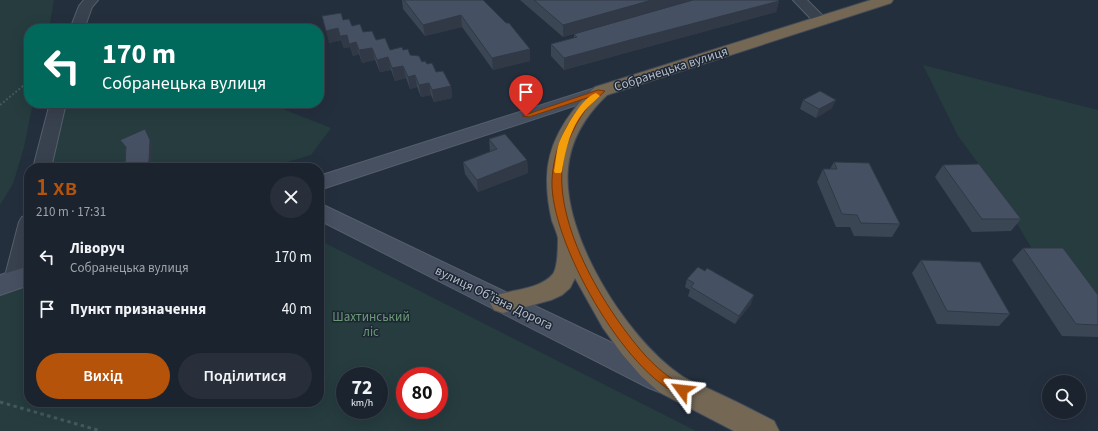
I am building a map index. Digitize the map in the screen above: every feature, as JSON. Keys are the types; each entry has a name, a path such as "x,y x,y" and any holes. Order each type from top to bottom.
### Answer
{"highway":[{"name":"Собранецька вулиця","path":"601,91 886,0"},
{"name":"вулиця Обʼїзна Дорога","path":"601,91 585,106 573,123 563,144 557,181 560,213 566,233 598,297 621,333 641,359 669,384 764,431"},
{"path":"503,303 544,292 554,288 561,282 570,266 566,233"}],"main road":[{"name":"Собранецька вулиця","path":"324,181 601,91"},
{"name":"вулиця Обʼїзна Дорога","path":"324,214 669,384"}],"street":[{"path":"79,24 86,6 91,0"},
{"path":"800,0 820,21"},
{"path":"43,163 57,108"},
{"path":"15,280 24,243"}],"path":[{"path":"0,105 24,85"},
{"path":"0,402 101,431"}],"green space":[{"path":"0,0 54,0 50,24 24,24 24,108 32,108 24,147 13,184 0,205"},
{"path":"923,65 1098,110 1098,296 1034,252 992,182 958,136"},
{"path":"63,108 281,108 331,128 311,155 284,163 50,163"},
{"name":"Шахтинський ліс","path":"324,243 696,431 0,431 0,294 24,286 24,407 324,407"}],"building":[{"path":"404,0 483,0 506,23 509,23 530,49 492,58 461,15 423,25"},
{"path":"534,0 652,0 563,25"},
{"path":"693,0 779,1 564,58 551,44 577,37 574,34"},
{"path":"341,13 343,20 349,19 352,26 360,24 363,32 372,31 376,40 385,38 390,50 402,47 403,50 408,49 410,55 419,56 422,62 425,61 427,64 432,63 436,72 443,71 451,86 432,90 429,83 419,85 415,75 408,77 403,66 392,68 388,57 377,60 372,48 359,50 356,42 349,44 347,35 340,36 338,28 326,31 322,16"},
{"path":"820,91 836,100 819,109 803,100"},
{"path":"145,129 150,140 149,161 147,163 125,163 126,147 120,140"},
{"path":"505,134 527,160 477,180 463,162 497,149 489,139"},
{"path":"834,162 869,163 900,224 861,223 857,215 842,214 823,169 837,169"},
{"path":"979,164 1021,219 982,219 943,165"},
{"path":"1023,248 1063,248 1098,295 1098,325 1076,324"},
{"path":"921,260 980,262 1010,314 947,311"},
{"path":"698,267 705,271 707,268 754,295 739,316 691,287 694,283 687,279"}],"slow traffic":[{"path":"558,171 563,144 573,123 585,106 596,96"}],"route":[{"path":"526,116 601,91 585,106 573,123 563,144 557,181 560,213 566,233 581,264 598,297 621,333 641,359 669,384 682,390"}]}
